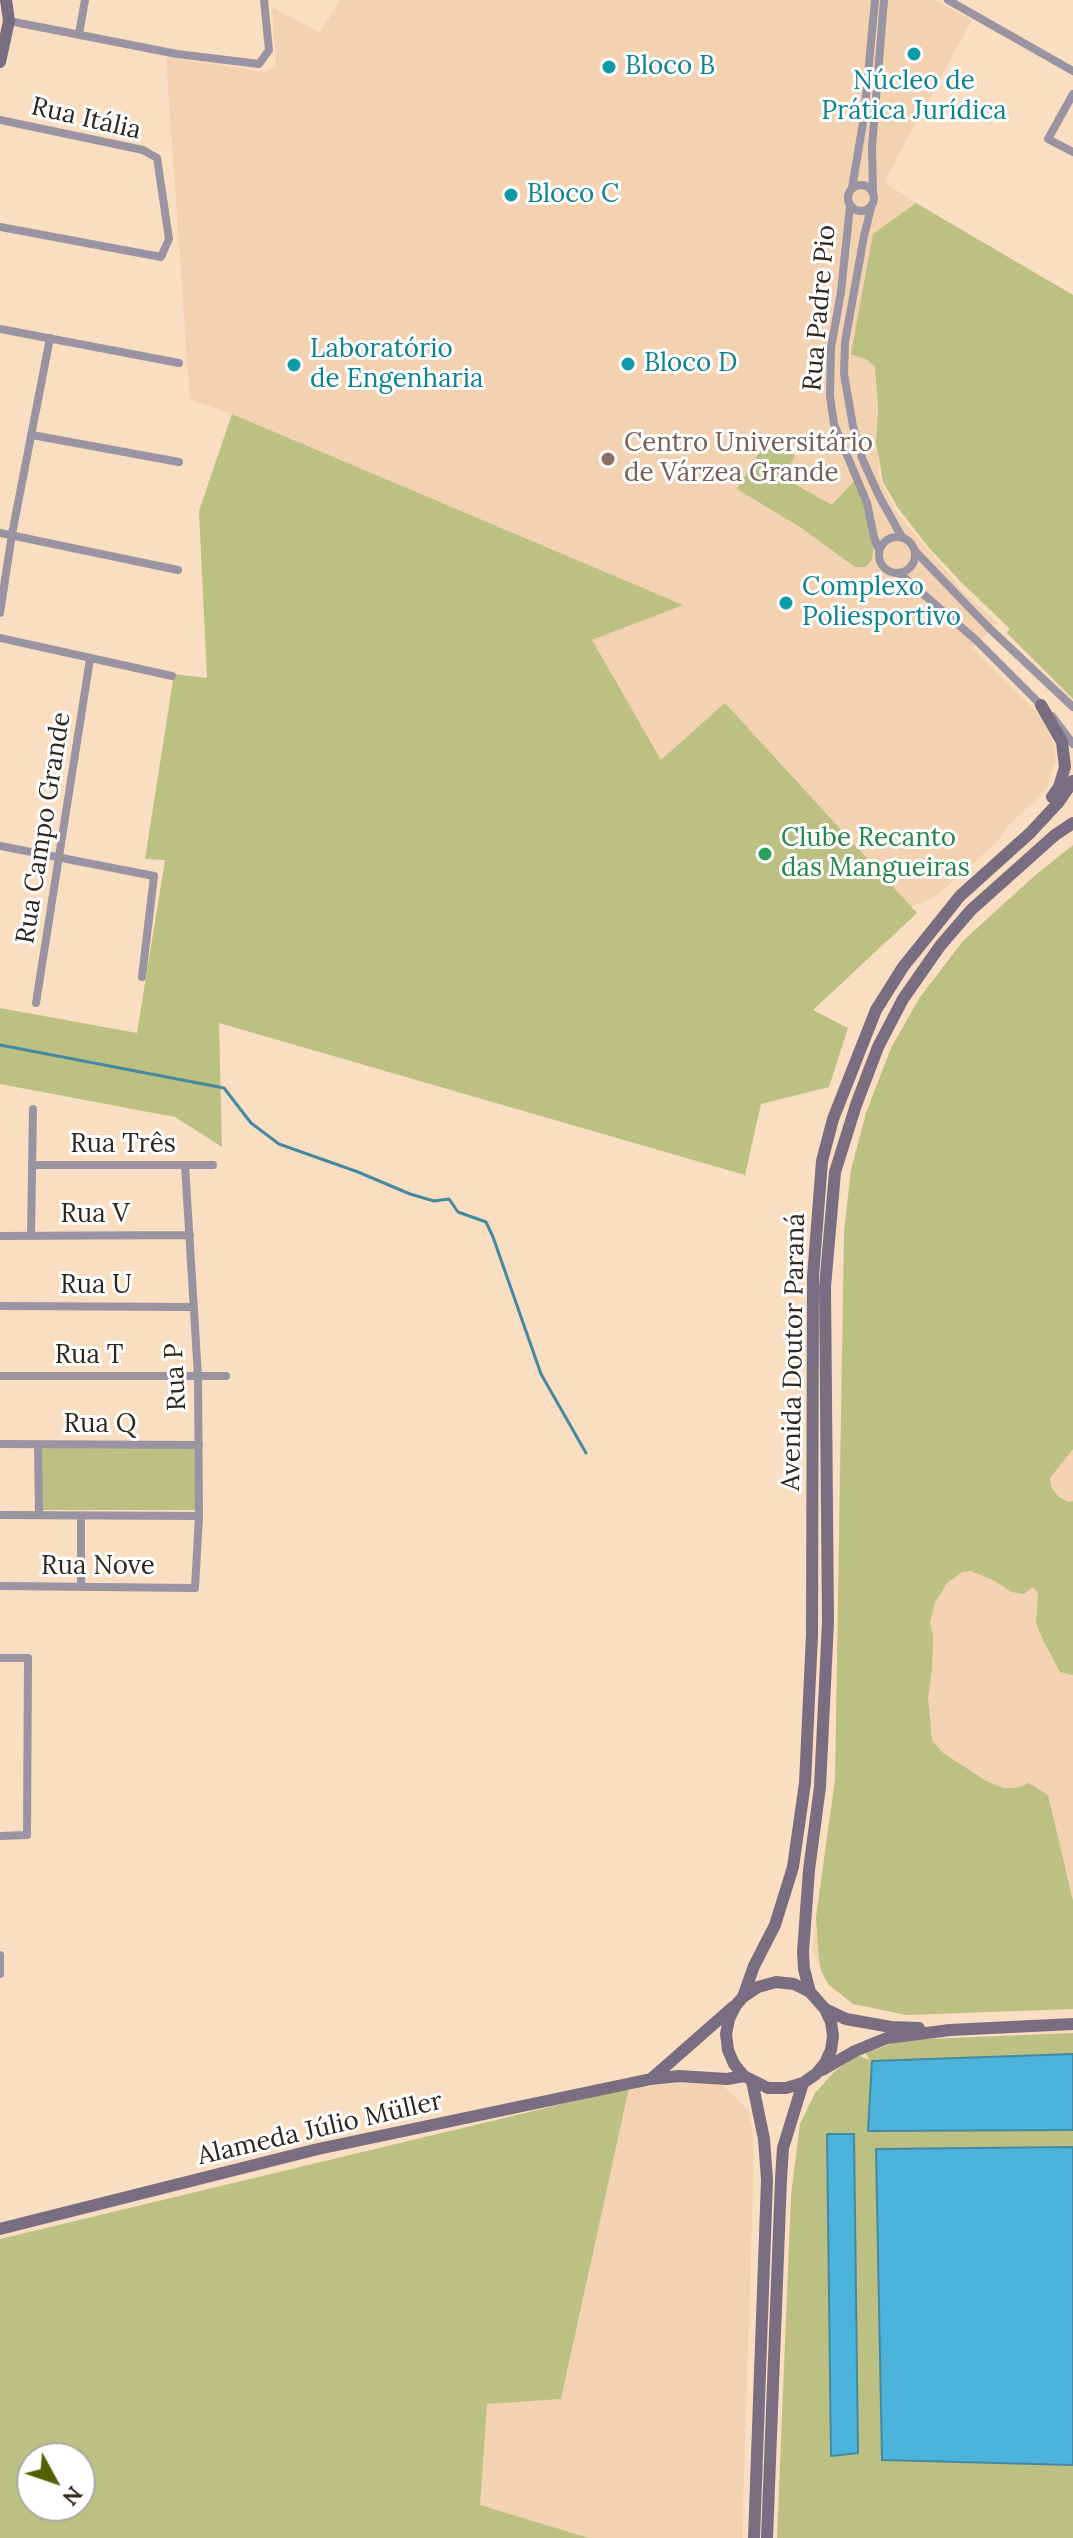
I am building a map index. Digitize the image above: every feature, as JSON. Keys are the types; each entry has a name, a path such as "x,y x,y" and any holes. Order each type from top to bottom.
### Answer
{"main road":[{"path":"0,62 9,21 6,0"},
{"path":"1004,856 1059,787 1065,767 1062,742 1041,705"},
{"name":"Avenida Doutor Paraná","path":"740,2001 775,1925 793,1867 805,1783 812,1635 813,1277 822,1161 833,1119 876,1010 921,943 960,896 1030,833 1058,803 1073,781"},
{"name":"Avenida Doutor Paraná","path":"810,1992 803,1952 809,1870 820,1787 828,1622 825,1287 835,1172 878,1047 910,988 971,910 1055,835 1073,823"},
{"path":"816,2074 825,2063 833,2036 825,2009 810,1992 794,1984 776,1982 758,1987 740,2001 729,2019 726,2034 728,2050 734,2064 748,2079 768,2088 786,2088 803,2083 855,2051 887,2038 950,2030 1073,2024"},
{"name":"Alameda Júlio Müller","path":"651,2079 740,2001"},
{"path":"825,2009 846,2019 891,2027 950,2030"},
{"name":"Alameda Júlio Müller","path":"0,2229 318,2149 651,2079 679,2076 748,2079"},
{"path":"748,2079 764,2139 767,2180 754,2538"},
{"path":"767,2538 783,2148 803,2083"}],"street":[{"path":"79,34 85,0"},
{"path":"9,21 177,54 259,64 269,50 264,0"},
{"path":"875,0 864,117 848,197 850,206 861,211 872,204 872,147 884,0"},
{"path":"948,0 1073,71"},
{"path":"1073,94 1048,139 1073,152"},
{"name":"Rua Itália","path":"0,120 143,150 157,158 169,239 161,257 0,227"},
{"path":"852,188 863,185 873,192"},
{"name":"Rua Padre Pio","path":"872,204 845,342 844,374 862,458 902,537"},
{"name":"Rua Padre Pio","path":"850,206 843,277 831,348 830,396 834,424 867,503 879,550"},
{"path":"0,329 179,363"},
{"path":"0,613 50,338"},
{"path":"32,435 179,462"},
{"path":"0,533 178,570"},
{"path":"1073,707 988,627 907,539 896,536 886,540 879,550 879,560 885,569 899,573 976,640 1059,723 1073,744"},
{"path":"899,573 912,565 915,551"},
{"path":"0,638 172,676"},
{"name":"Rua Campo Grande","path":"36,1003 90,659"},
{"path":"0,846 154,876 142,977"},
{"path":"31,1236 33,1109"},
{"name":"Rua Três","path":"32,1165 213,1165"},
{"name":"Rua P","path":"185,1165 198,1376 199,1516 195,1588"},
{"name":"Rua V","path":"0,1236 190,1235"},
{"name":"Rua U","path":"0,1306 192,1307"},
{"name":"Rua T","path":"0,1376 226,1376"},
{"name":"Rua Q","path":"0,1444 199,1445"},
{"path":"38,1445 39,1515"},
{"path":"0,1515 199,1516"},
{"path":"81,1516 81,1587"},
{"name":"Rua Nove","path":"0,1586 195,1588"},
{"path":"0,1658 28,1658 27,1835 0,1836"},
{"path":"0,1955 0,1974"}],"shaded area":[{"name":"Centro Universitário de Várzea Grande","path":"340,0 935,0 972,20 884,182 916,203 873,235 868,360 875,367 879,476 894,508 913,532 962,590 997,623 973,648 1048,723 1056,758 1048,785 1041,794 1007,827 996,843 936,896 911,907 725,704 662,761 591,640 682,605 232,414 190,400 166,57 263,72 276,67 272,7 320,33"},
{"path":"1073,1400 1073,2009 906,2015 853,2004 829,1985 812,1950 835,1780 837,1713"},
{"path":"704,2080 720,2084 748,2111 754,2152 742,2538 589,2538 480,2505 487,2403 561,2399 629,2088"}],"green space":[{"path":"916,203 1073,295 1073,699 1007,633 1010,629 929,548 898,508 883,482 876,442 878,410 875,367 868,360 851,354 873,234"},
{"path":"232,414 683,605 592,640 661,760 725,703 917,913 813,1010 848,1028 829,1087 761,1104 745,1175 219,1023 222,1147 175,1117 0,1084 0,1008 137,1033 165,860 145,859 174,674 207,678 199,511"},
{"path":"768,438 795,456 785,474 786,479 830,504 855,480 874,543 872,559 866,567 855,567 800,527 737,489"},
{"path":"1073,845 1073,1449 1050,1478 1058,1496 1068,1502 1073,1501 1073,1675 1060,1672 1044,1642 1036,1623 1038,1593 1033,1587 1024,1594 1012,1592 971,1571 962,1572 947,1583 935,1603 930,1622 933,1636 928,1697 932,1740 943,1753 988,1782 1004,1788 1017,1788 1029,1783 1048,1795 1073,1901 1073,2009 906,2015 853,2004 829,1985 821,1971 816,1917 835,1780 844,1231 851,1170 866,1113 891,1048 920,997 963,941"},
{"path":"41,1448 197,1448 197,1510 41,1510"},
{"path":"1073,2033 1073,2054 872,2061 869,2131 1073,2130 1073,2147 876,2150 882,2460 1073,2465 1073,2538 777,2538 791,2195 800,2124 815,2093 835,2071 857,2055 870,2060 865,2053 902,2040","holes":["853,2134 858,2452 832,2456 827,2135"]},
{"path":"629,2088 561,2399 487,2404 480,2505 589,2538 0,2538 0,2239"}],"water":[{"path":"1073,2054 1073,2130 868,2131 872,2061"},
{"path":"827,2134 854,2134 858,2453 831,2456"},
{"path":"1073,2147 1073,2465 882,2460 876,2149"}],"waterway":[{"path":"0,1045 224,1088 251,1123 279,1144 410,1194 434,1201 449,1199 458,1212 486,1222 541,1374 586,1453"}],"place":[{"name":"Núcleo de Prática Jurídica","path":"914,54"},
{"name":"Bloco B","path":"609,67"},
{"name":"Bloco C","path":"511,195"},
{"name":"Bloco D","path":"628,364"},
{"name":"Laboratório de Engenharia","path":"294,365"},
{"name":"Centro Universitário de Várzea Grande","path":"608,459"},
{"name":"Complexo Poliesportivo","path":"786,603"},
{"name":"Clube Recanto das Mangueiras","path":"765,854"}]}
